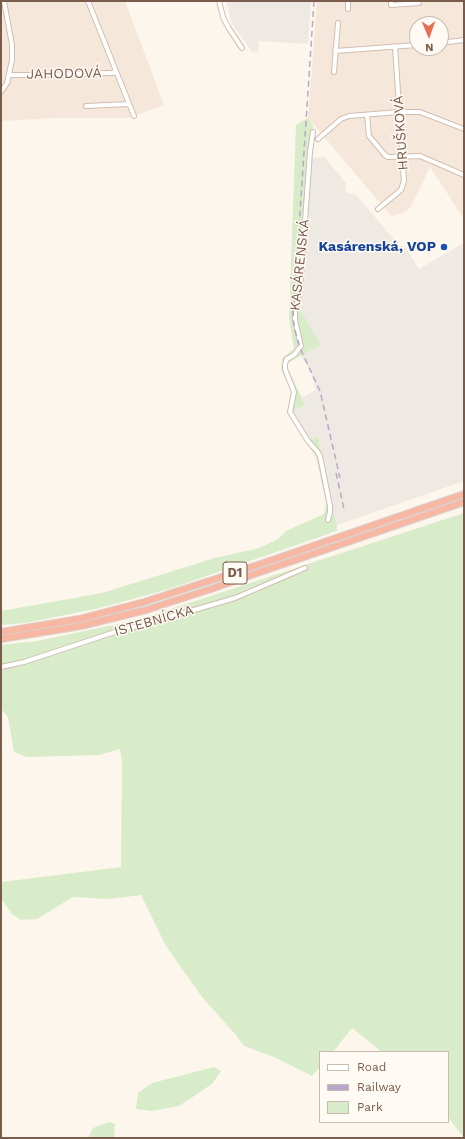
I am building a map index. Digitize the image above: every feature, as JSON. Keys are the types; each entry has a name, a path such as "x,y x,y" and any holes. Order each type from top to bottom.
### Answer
{"highway":[{"name":"D1","path":"1,632 80,618 144,602 240,572 464,494"},
{"name":"D1","path":"1,640 81,626 146,610 236,581 464,502"}],"street":[{"path":"1,92 7,83 12,60 12,45 4,1"},
{"name":"JAHODOVÁ","path":"88,1 134,116"},
{"path":"219,1 228,27 242,48"},
{"path":"348,1 348,9"},
{"path":"391,1 391,5 419,3 418,1"},
{"path":"334,72 338,23"},
{"path":"449,42 464,40"},
{"path":"335,51 409,45"},
{"name":"HRUŠKOVÁ","path":"378,210 401,190 404,181 395,46"},
{"name":"JAHODOVÁ","path":"9,75 114,73 116,70"},
{"path":"86,106 129,104"},
{"path":"318,139 341,119 349,116 399,112 420,112 464,129"},
{"path":"367,115 369,136 388,157 420,156 464,175"},
{"name":"KASÁRENSKÁ","path":"313,132 310,152 300,290 295,312 295,320 302,346 294,355 287,359 285,369 294,392 290,412 308,441 320,456 330,506 328,520"},
{"name":"ISTEBNÍCKA","path":"1,667 24,662 121,630 147,624 235,598 305,568"}],"shaded area":[{"path":"1,1 125,1 164,105 135,116 124,118 56,118 1,121"},
{"path":"226,1 311,1 308,44 259,41 258,51 253,53 232,24"},
{"path":"317,1 464,1 464,219 430,167 411,207 403,213 391,216 308,118"},
{"path":"324,157 346,183 345,189 349,194 355,194 392,237 397,245 406,248 419,269 464,243 464,481 337,525 318,437 309,440 292,411 305,405 302,397 316,390 310,370 301,356 321,345 300,309 312,158"}],"green space":[{"path":"308,118 313,125 312,158 300,309 321,345 286,364 305,405 292,411 309,440 318,437 337,531 169,589 100,608 25,623 1,625 1,611 102,593 215,558 259,548 278,539 286,531 324,514 326,503 316,457 288,414 291,390 281,370 282,358 294,349 289,317 296,125"},
{"path":"464,513 464,1138 449,1118 449,1051 381,1051 352,1028 334,1051 319,1051 319,1068 312,1076 274,1057 244,1046 202,997 166,946 141,895 110,899 73,897 37,919 21,920 12,914 3,901 1,901 1,882 121,867 122,763 120,749 99,755 27,757 14,752 8,717 1,709 1,645 37,641 137,620"},
{"path":"214,1067 221,1071 212,1084 179,1106 152,1111 136,1109 138,1093 152,1083"},
{"path":"109,1122 115,1124 114,1138 88,1138 93,1128"}],"railway":[{"path":"314,1 293,318 300,348 320,391 340,478"},
{"path":"336,473 344,509"}],"place":[{"name":"Kasárenská, VOP","path":"444,247"}]}
